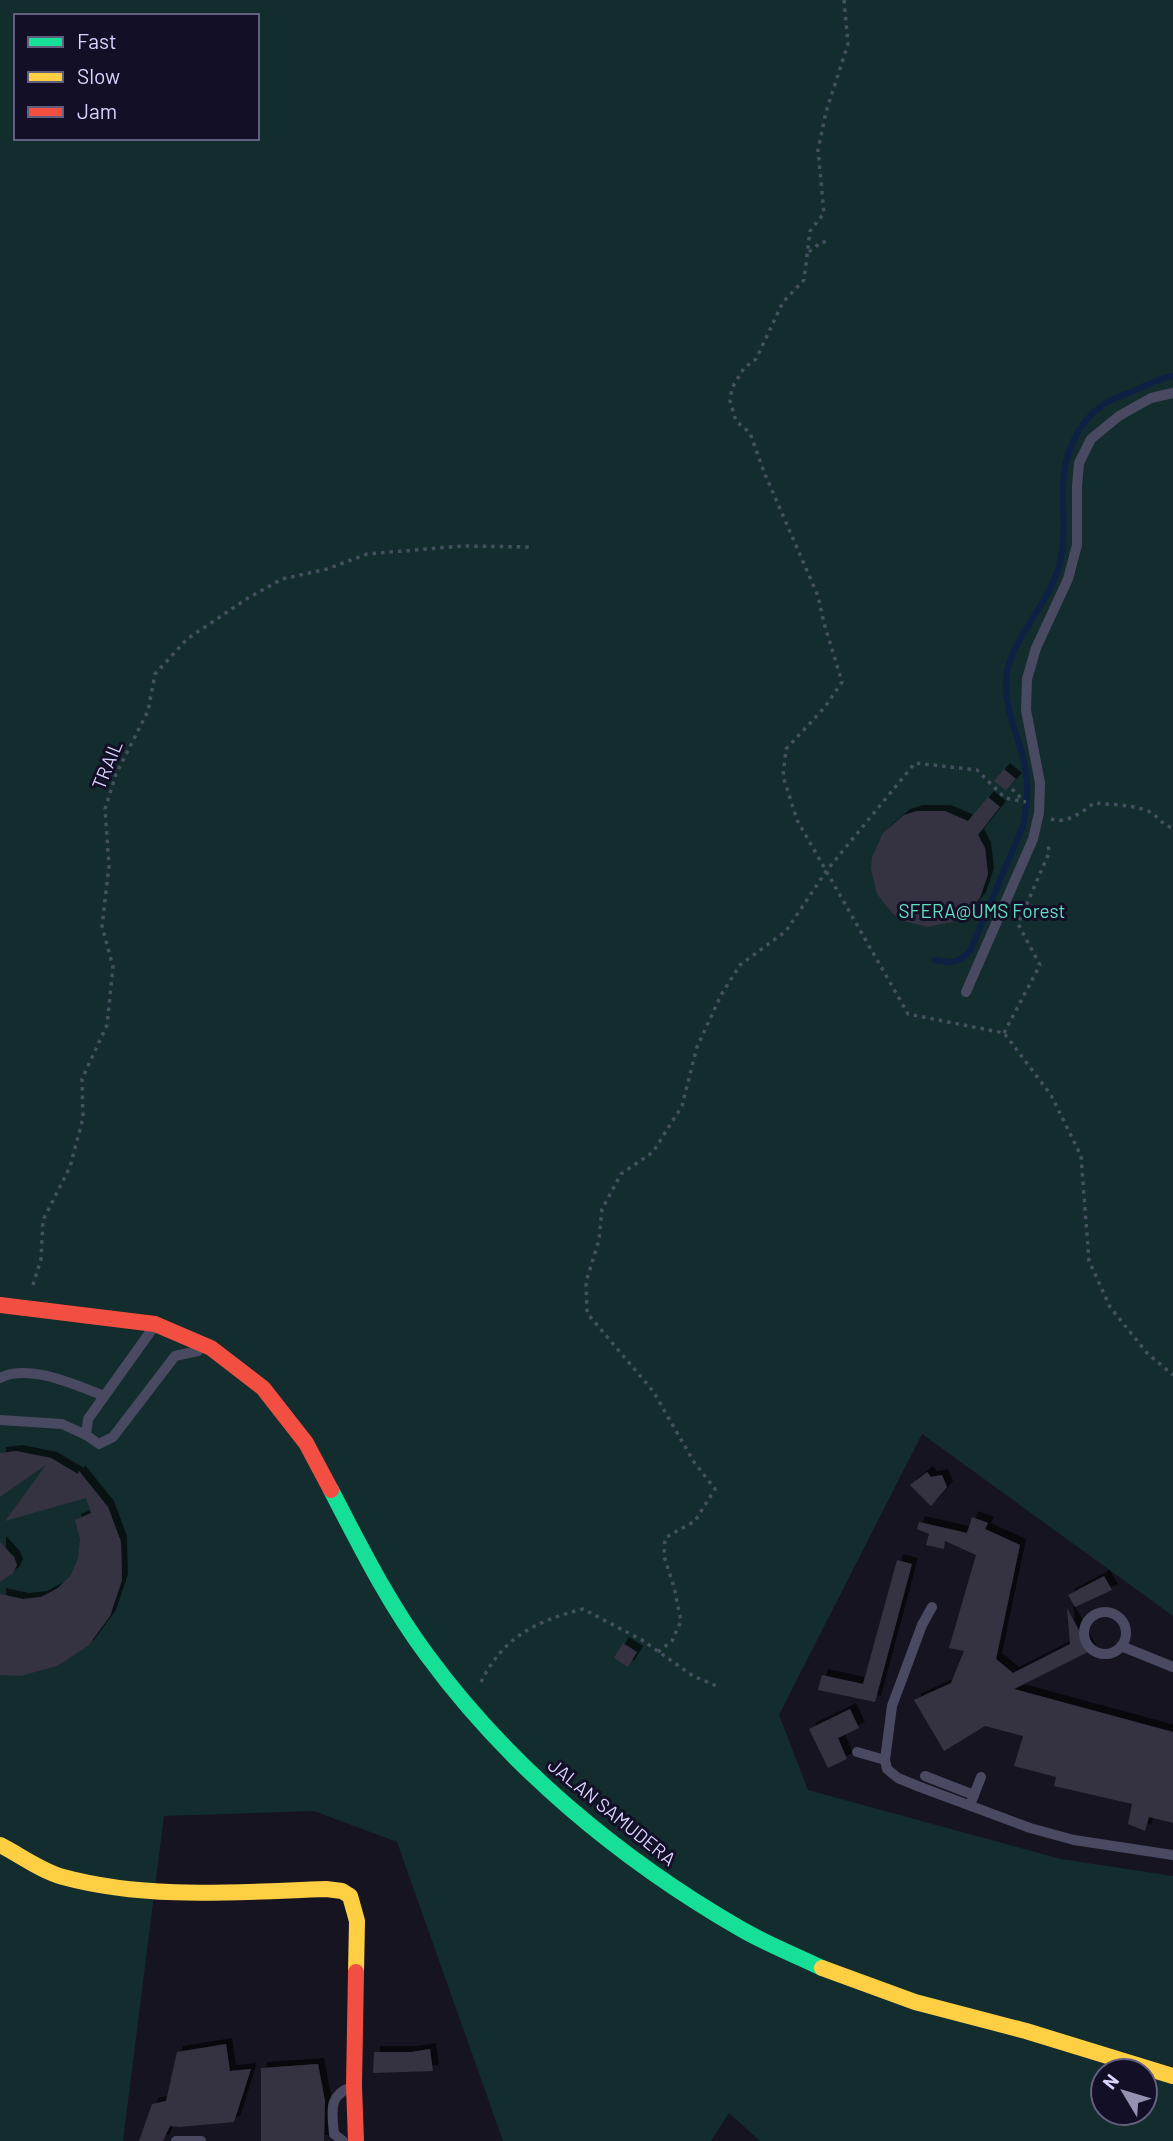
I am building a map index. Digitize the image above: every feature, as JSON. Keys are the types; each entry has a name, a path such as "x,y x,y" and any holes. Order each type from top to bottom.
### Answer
{"street":[{"name":"JALAN SAMUDERA","path":"0,1305 155,1324 211,1348 264,1388 306,1443 369,1564 426,1654 477,1718 553,1796 680,1892 743,1930 825,1970 915,2002 1026,2031 1173,2076"},
{"path":"0,1845 60,1876 122,1888 187,1893 326,1889 343,1890 350,1895 354,1900 357,1921 354,2086 356,2141"}],"lane":[{"path":"966,992 1034,839 1040,783 1026,710 1027,679 1035,648 1068,579 1077,545 1079,463 1091,439 1119,416 1151,398 1173,393"},
{"path":"86,1435 88,1419 155,1324"},
{"path":"0,1420 62,1424 99,1444 113,1437 175,1356 211,1348"},
{"path":"0,1378 12,1371 58,1378 104,1396"},
{"path":"932,1606 922,1625 892,1706 887,1769 892,1774 924,1778 1030,1828 1074,1840 1173,1855"},
{"path":"1121,1646 1173,1667"},
{"path":"857,1752 886,1760"},
{"path":"972,1801 981,1777"},
{"path":"342,2141 334,2134 334,2101 339,2092 354,2086"},
{"path":"176,2141 201,2141"}],"path":[{"path":"844,0 848,44 826,112 818,150 824,213 810,231 804,280 783,302 756,359 744,368 732,388 730,401 736,421 750,433 818,596 842,682 825,707 786,749 783,776 797,820 908,1014 1004,1033 1051,1095 1081,1156 1089,1261 1110,1307 1147,1353 1173,1375"},
{"path":"808,252 821,242 830,242"},
{"name":"TRAIL","path":"26,1307 41,1259 43,1220 70,1167 83,1118 82,1079 107,1025 113,967 102,926 109,866 105,809 116,775 148,711 155,674 187,639 282,579 327,569 367,554 462,545 531,547"},
{"path":"658,1652 672,1641 681,1621 664,1556 665,1538 695,1521 715,1489 682,1444 653,1391 587,1313 586,1282 599,1240 602,1209 621,1174 653,1152 682,1106 697,1047 740,965 786,931 827,870 915,763 977,770 1005,798 1026,802 1012,789"},
{"path":"1051,828 1054,820 1060,821 1080,813 1094,803 1134,807 1153,813 1164,825 1173,828"},
{"path":"1004,1033 1040,965 1018,924 1049,853 1047,836"},
{"path":"477,1718 475,1693 487,1669 508,1643 532,1625 583,1609 611,1622 693,1676 719,1687"}],"green space":[{"name":"SFERA@UMS Forest","path":"0,0 1173,0 1173,1616 922,1434 779,1715 808,1790 1061,1859 1173,1876 1173,2141 760,2141 729,2113 711,2141 503,2141 397,1842 314,1811 164,1816 123,2141 0,2141"}],"building":[{"path":"1004,769 1016,779 1006,790 994,781"},
{"path":"988,797 1000,807 978,835 985,848 988,874 980,898 972,908 952,922 928,927 904,921 893,914 877,894 871,869 872,857 883,833 904,815 917,811 945,811 968,821"},
{"path":"16,1451 51,1458 78,1474 79,1471 108,1507 121,1542 122,1580 110,1616 88,1646 57,1666 21,1676 0,1675 0,1594 23,1599 41,1597 58,1588 71,1575 78,1558 80,1539 75,1520 91,1513 86,1498 5,1521 46,1465 0,1497 0,1453"},
{"path":"927,1472 931,1477 942,1475 947,1487 931,1506 910,1485"},
{"path":"972,1517 988,1523 985,1529 1020,1545 996,1659 1013,1673 1070,1644 1067,1608 1090,1651 1014,1689 1173,1732 1173,1823 1149,1817 1145,1831 1128,1824 1132,1804 1054,1786 1056,1777 1014,1766 1023,1736 985,1726 944,1751 914,1700 951,1683 964,1651 949,1648 976,1555 945,1541 944,1549 926,1545 929,1534 917,1529 919,1522 967,1533"},
{"path":"0,1542 14,1557 17,1565 13,1573 0,1582"},
{"path":"897,1560 912,1564 875,1702 818,1690 822,1675 863,1684"},
{"path":"1104,1576 1112,1590 1075,1607 1068,1595"},
{"path":"623,1643 637,1652 628,1667 614,1658"},
{"path":"850,1709 859,1728 838,1738 847,1759 828,1768 809,1729"},
{"path":"226,2044 230,2071 251,2069 234,2122 170,2126 163,2141 139,2141 152,2104 166,2101 177,2052"},
{"path":"430,2049 433,2071 373,2073 374,2052"},
{"path":"318,2064 325,2101 324,2141 261,2141 261,2068"}],"waterway":[{"path":"1023,826 1027,780 1010,715 1006,680 1013,653 1050,588 1060,563 1063,541 1063,486 1069,451 1086,420 1104,404 1173,376"},
{"path":"935,960 956,961 971,949 1022,828"}],"traffic: fast":[{"path":"331,1490 413,1636 459,1696 531,1773 611,1842 696,1902 771,1945 822,1968"}],"traffic: slow":[{"path":"0,1845 63,1877 128,1889 193,1893 326,1889 342,1891 350,1896 357,1921 356,1972"},
{"path":"822,1968 915,2002 1026,2031 1173,2076"}],"traffic: jam":[{"path":"0,1305 155,1324 211,1348 263,1388 306,1443 331,1490"},
{"path":"356,1972 356,2141"}]}
